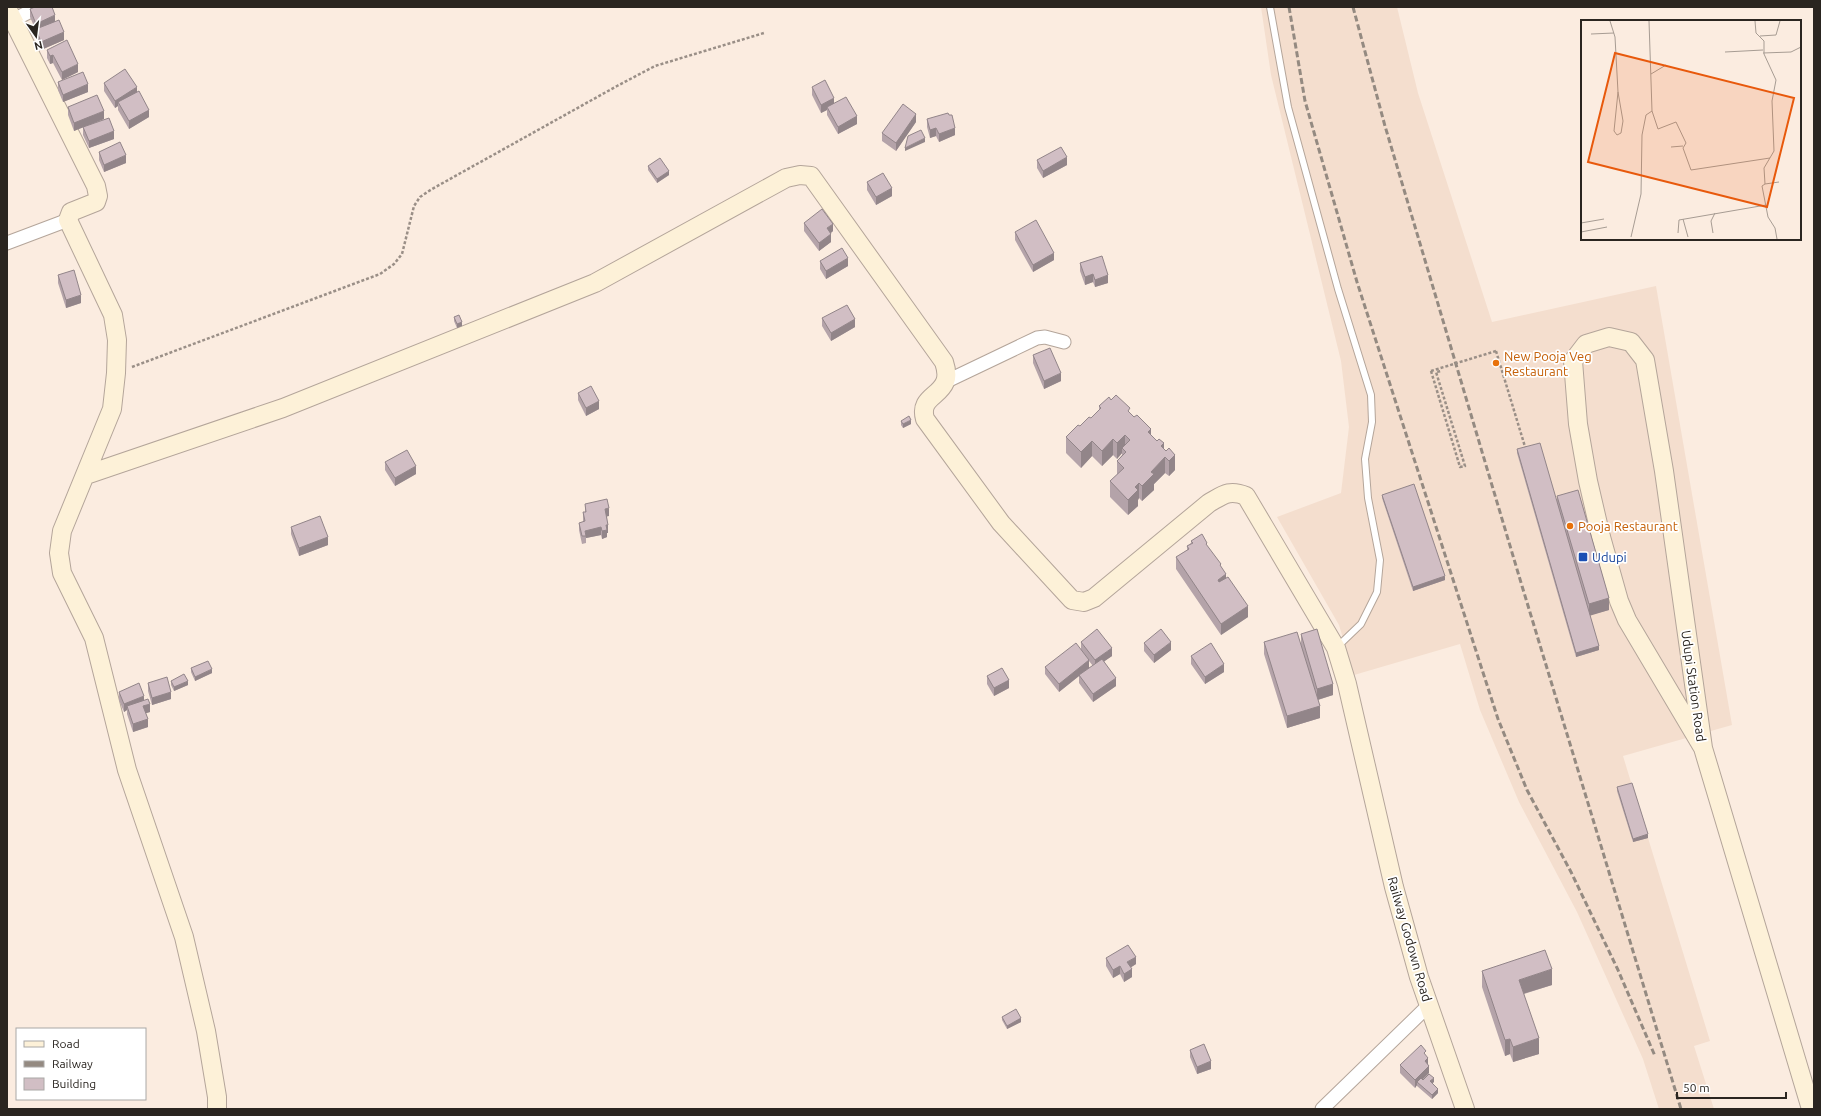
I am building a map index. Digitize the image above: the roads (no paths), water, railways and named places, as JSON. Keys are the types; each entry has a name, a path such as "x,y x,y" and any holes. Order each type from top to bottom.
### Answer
{"street":[{"path":"39,7 10,14 96,186 98,196 96,202 71,212 68,220 113,315 117,340 116,373 112,409 62,531 59,553 62,573 94,638 126,770 184,937 206,1031 217,1097 217,1109"},
{"path":"86,475 283,408 595,283 786,178 800,175 811,176 940,356 944,362 947,372 945,382"},
{"path":"7,243 68,220"},
{"path":"945,382 1037,338 1045,337 1064,342"},
{"name":"Udupi Station Road","path":"1609,337 1631,342 1645,360 1664,471 1703,748 1627,620 1619,601 1601,537 1588,481 1578,424 1573,361 1586,344 1609,337"},
{"name":"Railway Godown Road","path":"945,382 926,402 923,411 925,419 1001,523 1072,600 1084,602 1094,598 1209,503 1227,493 1236,492 1246,496 1336,648 1348,684 1365,765 1394,887 1429,1005 1465,1109"},
{"path":"1703,748 1811,1109"},
{"path":"1322,1109 1429,1005"}],"lane":[{"path":"1270,7 1288,107 1338,289 1371,394 1372,422 1365,459 1368,498 1380,560 1378,592 1361,624 1336,648"}],"railway":[{"path":"1289,7 1305,101 1357,282 1498,719 1527,790 1571,872 1618,970 1655,1056"},
{"path":"1353,7 1385,126 1522,586 1681,1109"}],"place":[{"name":"New Pooja Veg Restaurant","path":"1496,363"},
{"name":"Pooja Restaurant","path":"1570,526"},
{"name":"Udupi","path":"1583,557"}]}
